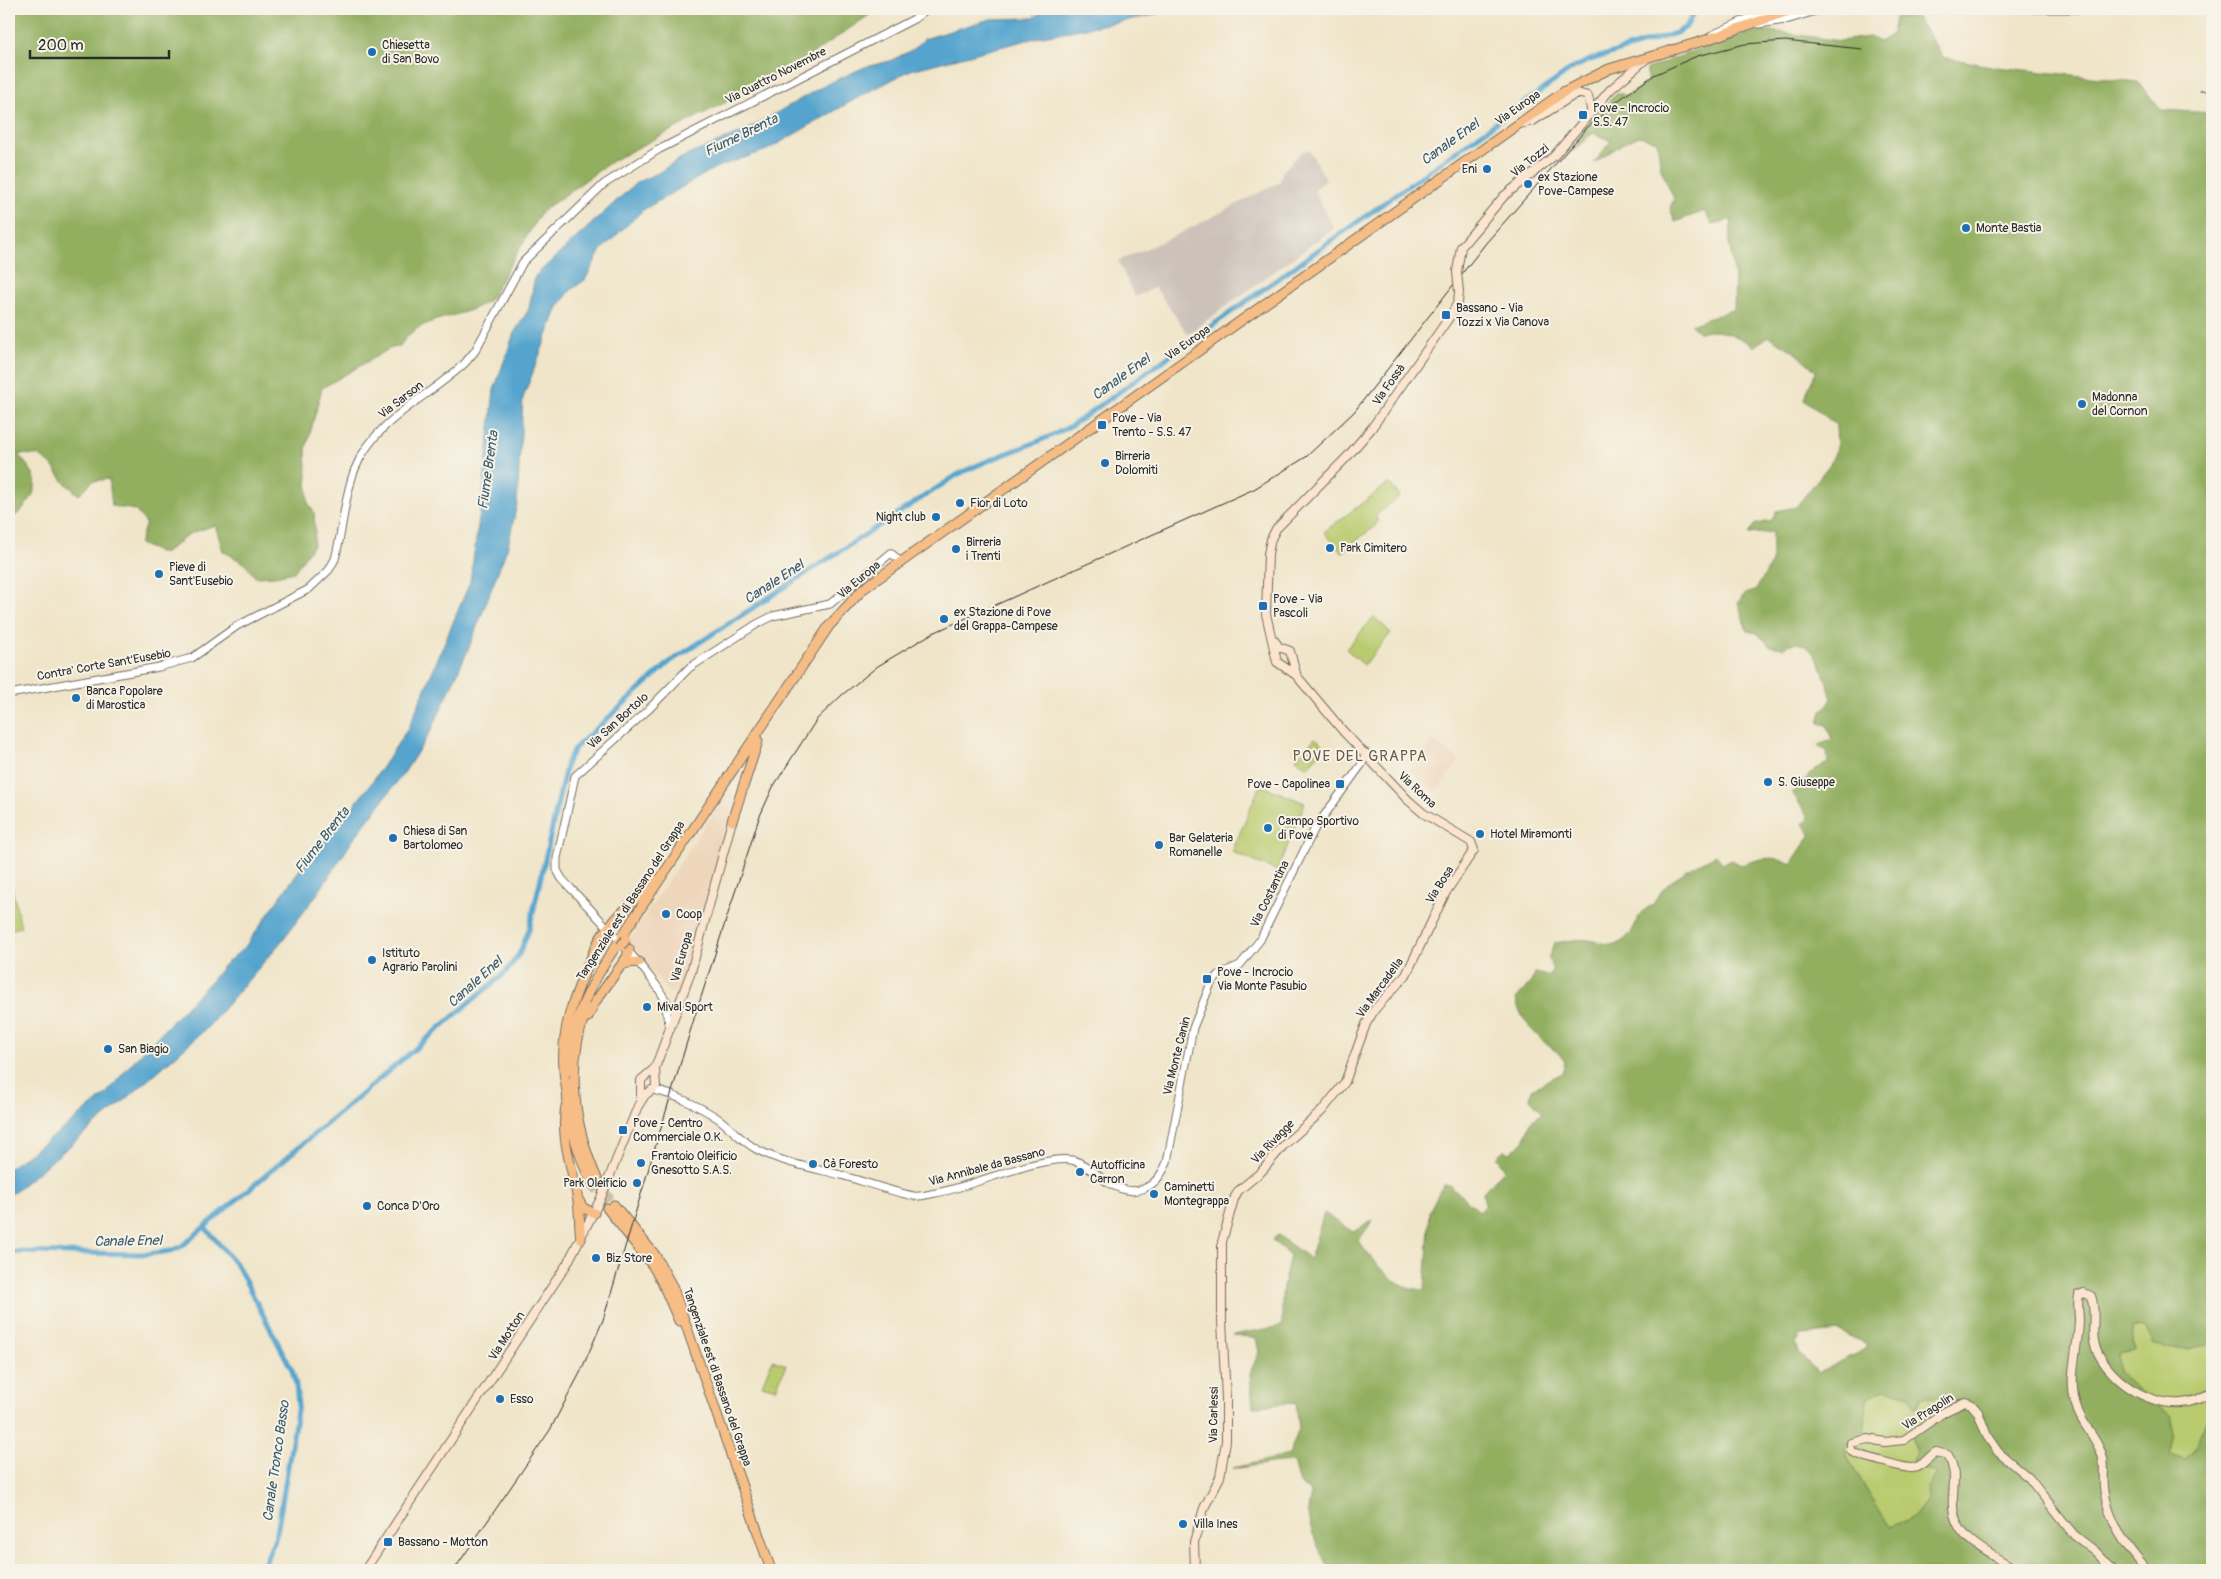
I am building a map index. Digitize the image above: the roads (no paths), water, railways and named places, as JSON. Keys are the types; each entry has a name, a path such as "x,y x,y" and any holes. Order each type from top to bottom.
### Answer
{"main road":[{"name":"Via Europa","path":"767,722 820,639 839,613 863,589 1518,124 1576,85 1622,66 1747,27 1794,9"},
{"path":"1610,90 1647,58"},
{"path":"1610,90 1622,66"},
{"name":"Via Tozzi","path":"1459,292 1457,272 1461,248 1504,196 1563,147 1592,109 1610,90"},
{"path":"1518,124 1533,121 1566,98 1577,93 1588,96 1592,109"},
{"name":"Via Fossà","path":"1273,639 1266,614 1267,560 1271,539 1276,529 1372,429 1450,315 1458,302 1459,292"},
{"path":"1273,639 1276,655"},
{"name":"Via Roma","path":"1273,639 1283,648 1290,651 1296,675"},
{"path":"1276,655 1283,648"},
{"name":"Via Roma","path":"1276,655 1277,662 1284,664 1296,675 1343,731 1366,753 1401,793 1420,811 1473,843"},
{"path":"1284,664 1291,658"},
{"path":"732,821 751,761 767,722"},
{"name":"Tangenziale est di Bassano del Grappa","path":"741,760 729,784 623,943 590,986 576,1020 568,1062 567,1094 577,1147 595,1182 576,1108 574,1074 581,1028 594,991 623,943 672,862 741,760 767,722"},
{"name":"Via Europa","path":"648,1090 656,1080 655,1068 691,972 732,821"},
{"name":"Via Bosa","path":"1424,939 1446,892 1474,850 1473,843"},
{"path":"581,1239 578,1199 567,1152 563,1122 567,1094 562,1068 569,1012 598,942 608,927 672,862"},
{"name":"Via Marcadella","path":"1356,1050 1366,1024 1375,1009 1406,975 1424,939"},
{"path":"622,966 623,943"},
{"path":"581,1028 607,984 622,966 627,962 639,962"},
{"name":"Via Rivagge","path":"1222,1255 1224,1230 1238,1191 1261,1172 1284,1145 1322,1111 1345,1082 1356,1050"},
{"name":"Via Europa","path":"645,1076 655,1068"},
{"path":"648,1090 640,1082 645,1076 656,1080"},
{"name":"Via Motton","path":"366,1570 535,1314 581,1239 594,1213 640,1100 648,1090"},
{"path":"578,1199 583,1208 594,1213"},
{"name":"Tangenziale est di Bassano del Grappa","path":"611,1207 655,1255 673,1288 765,1570"},
{"name":"Via Carlessi","path":"1195,1570 1194,1542 1204,1508 1220,1477 1226,1441 1222,1255"},
{"path":"2148,1570 2121,1539 2111,1514 2104,1488 2104,1468 2099,1447 2085,1428 2077,1409 2072,1375 2079,1321 2079,1295 2084,1293 2091,1296 2092,1332 2098,1353 2121,1380 2153,1400 2174,1404 2198,1400 2212,1391"},
{"name":"Via Pragolin","path":"2017,1570 1972,1543 1954,1519 1952,1498 1956,1477 1948,1455 1936,1452 1921,1465 1913,1468 1871,1457 1859,1457 1851,1452 1851,1443 1868,1438 1885,1442 1904,1440 1944,1412 1965,1402 1971,1404 1978,1412 1987,1436 1998,1452 2028,1478 2074,1535 2095,1551 2113,1570"},
{"name":"Tangenziale est di Bassano del Grappa","path":"745,1504 771,1570"}],"street":[{"name":"Via Quattro Novembre","path":"634,163 914,19 928,9"},
{"path":"1703,41 1716,32 1769,9"},
{"path":"1747,27 1786,20 1822,9"},
{"path":"2034,9 2104,9"},
{"name":"Via Sarson","path":"202,653 237,626 309,589 330,570 339,544 355,468 372,441 385,426 465,363 476,351 524,262 589,197 634,163"},
{"name":"Via San Bortolo","path":"678,1009 662,993 623,943 562,879 557,870 557,858 575,776 648,710 689,668 757,624 773,616 830,604 891,552 901,562"},
{"name":"Contra' Corte Sant'Eusebio","path":"9,694 177,663 202,653"},
{"name":"Via Costantina","path":"1233,969 1246,959 1260,940 1315,828 1355,774 1366,753"},
{"name":"Via Costantina","path":"1355,774 1375,764"},
{"name":"Via Monte Canin","path":"1167,1162 1193,1028 1211,983 1220,974 1233,969"},
{"path":"662,993 670,1030"},
{"name":"Via Annibale da Bassano","path":"656,1080 664,1092"},
{"name":"Via Annibale da Bassano","path":"648,1090 664,1092 717,1118 748,1144 772,1157 877,1187 916,1196 965,1186 1036,1164 1056,1160 1078,1162 1114,1186 1126,1190 1140,1190 1157,1181 1167,1162"}],"water":[{"name":"Fiume Brenta","path":"1057,9 1168,9 1150,16 1043,36 911,70 859,97 767,150 715,168 643,210 601,250 585,280 571,290 558,307 523,398 517,504 508,546 468,650 431,731 406,770 353,840 318,893 281,942 207,1028 123,1102 9,1196 9,1168 66,1127 106,1094 129,1066 212,980 224,965 245,947 307,859 341,822 370,785 409,727 470,582 484,484 494,390 514,333 529,309 535,276 637,182 658,173 681,158 743,132 825,85 865,67 890,61 914,49 924,39 990,19 1035,18 1040,12"}],"waterway":[{"path":"1034,9 1035,18"},
{"name":"Canale Enel","path":"9,1252 147,1254 171,1251 182,1246 507,971 519,954 529,930 567,762 575,748 671,661 957,475 1048,437 1077,422 1573,68 1590,60 1676,33 1686,27 1696,9"},
{"name":"Canale Tronco Basso","path":"205,1227 238,1267 292,1370 296,1385 298,1405 277,1533 262,1570"}],"tunnel":[{"path":"598,1181 614,1205"},
{"path":"592,1184 607,1208"}],"railway":[{"path":"454,1570 550,1430 580,1373 603,1320 693,1022 759,818 773,787 817,719 842,695 878,666 931,634 1254,489 1306,457 1354,412 1486,243 1587,128 1616,102 1654,75 1697,56 1745,44 1785,41 1862,49"},
{"path":"2200,91 2212,91"}],"place":[{"name":"Chiesetta di San Bovo","path":"372,52"},
{"name":"Pove - Incrocio S.S. 47","path":"1583,115"},
{"name":"Eni","path":"1487,169"},
{"name":"ex Stazione Pove-Campese","path":"1528,184"},
{"name":"Monte Bastia","path":"1966,228"},
{"name":"Bassano - Via Tozzi x Via Canova","path":"1446,315"},
{"name":"Madonna del Cornon","path":"2082,404"},
{"name":"Pove - Via Trento - S.S. 47","path":"1102,425"},
{"name":"Birreria Dolomiti","path":"1105,463"},
{"name":"Fior di Loto","path":"960,503"},
{"name":"Night club","path":"936,517"},
{"name":"Park Cimitero","path":"1330,548"},
{"name":"Birreria i Trenti","path":"956,549"},
{"name":"Pieve di Sant'Eusebio","path":"159,574"},
{"name":"Pove - Via Pascoli","path":"1263,606"},
{"name":"ex Stazione di Pove del Grappa-Campese","path":"944,619"},
{"name":"Banca Popolare di Marostica","path":"76,698"},
{"name":"S. Giuseppe","path":"1768,782"},
{"name":"Pove - Capolinea","path":"1340,784"},
{"name":"Campo Sportivo di Pove","path":"1268,828"},
{"name":"Hotel Miramonti","path":"1480,834"},
{"name":"Chiesa di San Bartolomeo","path":"393,838"},
{"name":"Bar Gelateria Romanelle","path":"1159,845"},
{"name":"Coop","path":"666,914"},
{"name":"Istituto Agrario Parolini","path":"372,960"},
{"name":"Pove - Incrocio Via Monte Pasubio","path":"1207,979"},
{"name":"Mival Sport","path":"647,1007"},
{"name":"San Biagio","path":"108,1049"},
{"name":"Pove - Centro Commerciale O.K.","path":"623,1130"},
{"name":"Frantoio Oleificio Gnesotto S.A.S.","path":"641,1163"},
{"name":"Cà Foresto","path":"813,1164"},
{"name":"Autofficina Carron","path":"1080,1172"},
{"name":"Park Oleificio","path":"637,1183"},
{"name":"Caminetti Montegrappa","path":"1154,1194"},
{"name":"Conca D'Oro","path":"367,1206"},
{"name":"Biz Store","path":"596,1258"},
{"name":"Esso","path":"500,1399"},
{"name":"Villa Ines","path":"1183,1524"},
{"name":"Bassano - Motton","path":"388,1542"}],"district":[{"name":"POVE DEL GRAPPA","path":"1360,756"}]}
